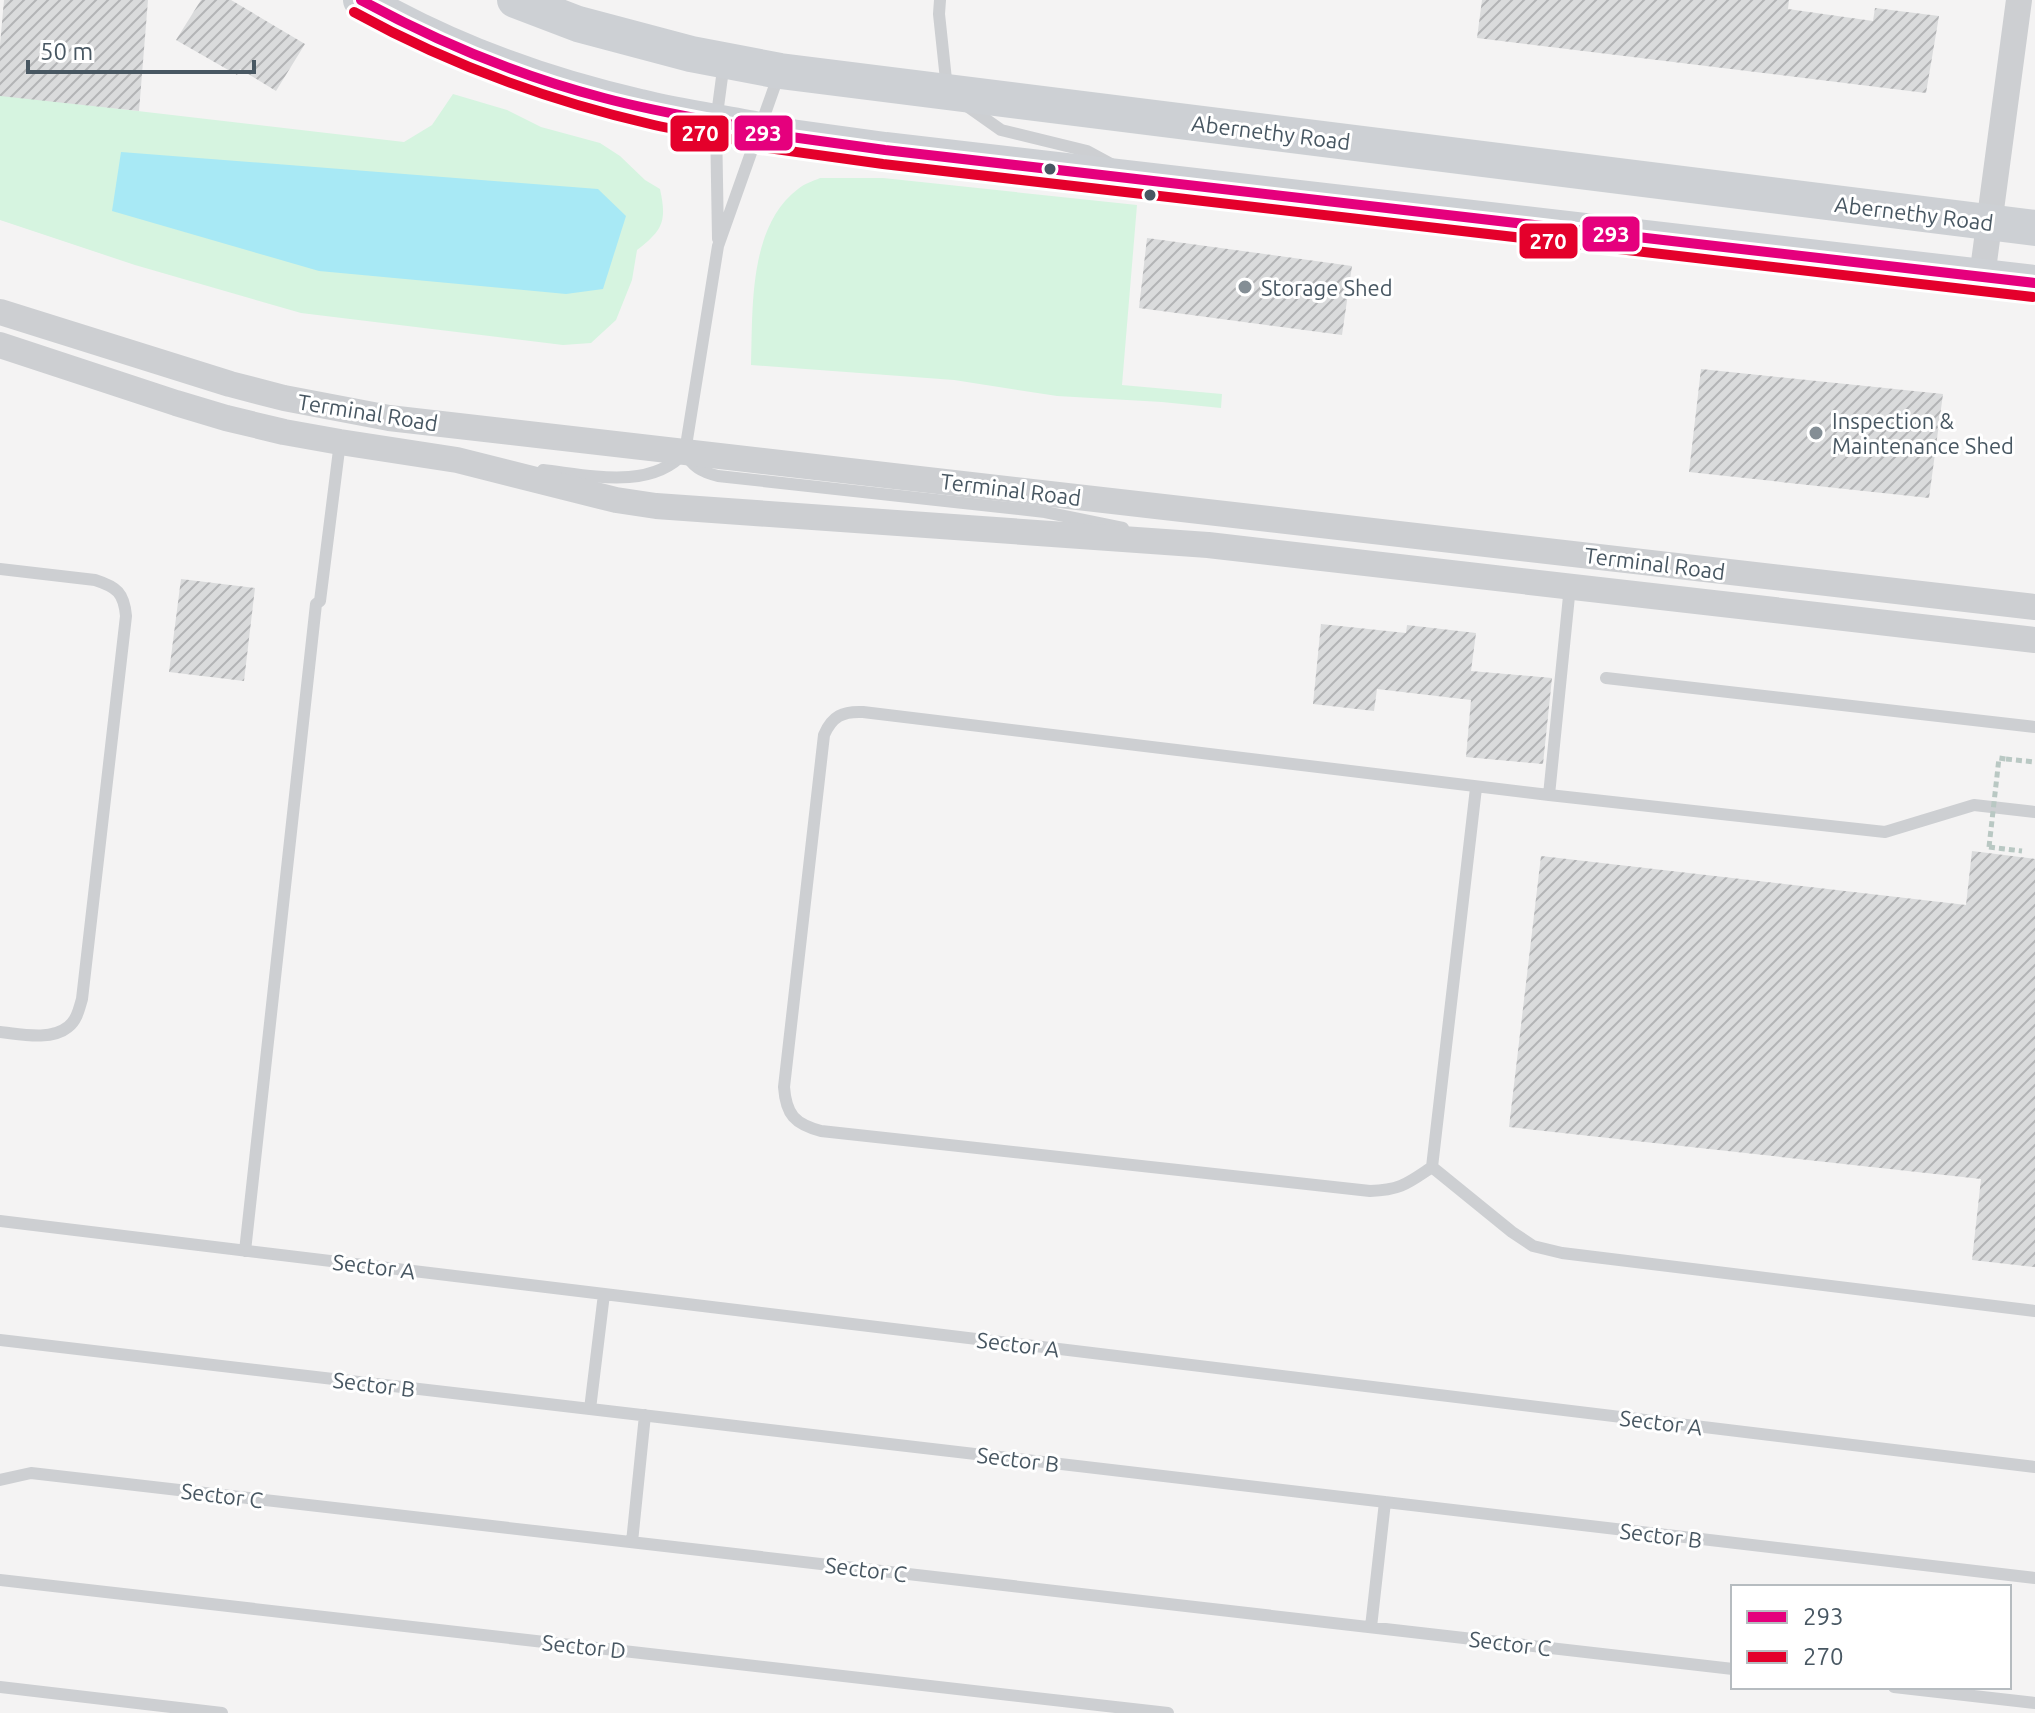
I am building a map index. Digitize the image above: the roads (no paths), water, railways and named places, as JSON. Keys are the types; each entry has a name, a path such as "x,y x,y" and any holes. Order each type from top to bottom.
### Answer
{"main road":[{"path":"361,0 455,46 564,87 640,108 760,130 762,133 885,150 2035,283"},
{"name":"Abernethy Road","path":"515,0 578,24 691,54 780,71 2035,228"}],"street":[{"path":"1982,277 2019,0"},
{"name":"Terminal Road","path":"0,312 217,381 310,404 389,418 2035,607"},
{"path":"0,345 201,410 284,432 457,460 616,500 656,506 1208,545 2035,640"}],"lane":[{"path":"940,0 948,92 1001,130 1087,151 1138,179"},
{"path":"457,460 623,477 663,469 677,462 685,452 718,246 716,122 724,61"},
{"path":"718,246 780,71"},
{"path":"245,1251 316,604 320,601 340,442"},
{"path":"685,452 697,469 718,476 1045,512 1208,545"},
{"path":"0,569 95,580 110,585 120,593 126,616 82,999 77,1016 69,1027 54,1034 0,1032"},
{"path":"1549,795 1570,586"},
{"path":"1606,678 2035,727"},
{"path":"1476,788 1432,1167 1408,1183 1391,1190 1370,1191 821,1131 804,1127 792,1117 785,1102 784,1087 824,735 837,716 850,712 1476,788 1885,832 1974,805 2035,812"},
{"path":"1432,1167 1533,1246 1562,1253 2035,1311"},
{"name":"Sector A","path":"0,1221 2035,1467"},
{"path":"590,1409 604,1294"},
{"name":"Sector B","path":"0,1340 2035,1578"},
{"path":"632,1542 645,1415"},
{"name":"Sector C","path":"0,1480 31,1473 1731,1669"},
{"path":"1371,1627 1385,1502"},
{"name":"Sector D","path":"0,1580 1168,1713"},
{"path":"0,1687 222,1713"},
{"path":"1912,1689 2035,1703"}],"water":[{"path":"121,152 598,189 626,216 603,289 566,294 319,271 112,211"}],"place":[{"name":"Storage Shed","path":"1245,287"},
{"name":"Inspection & Maintenance Shed","path":"1816,433"}]}
